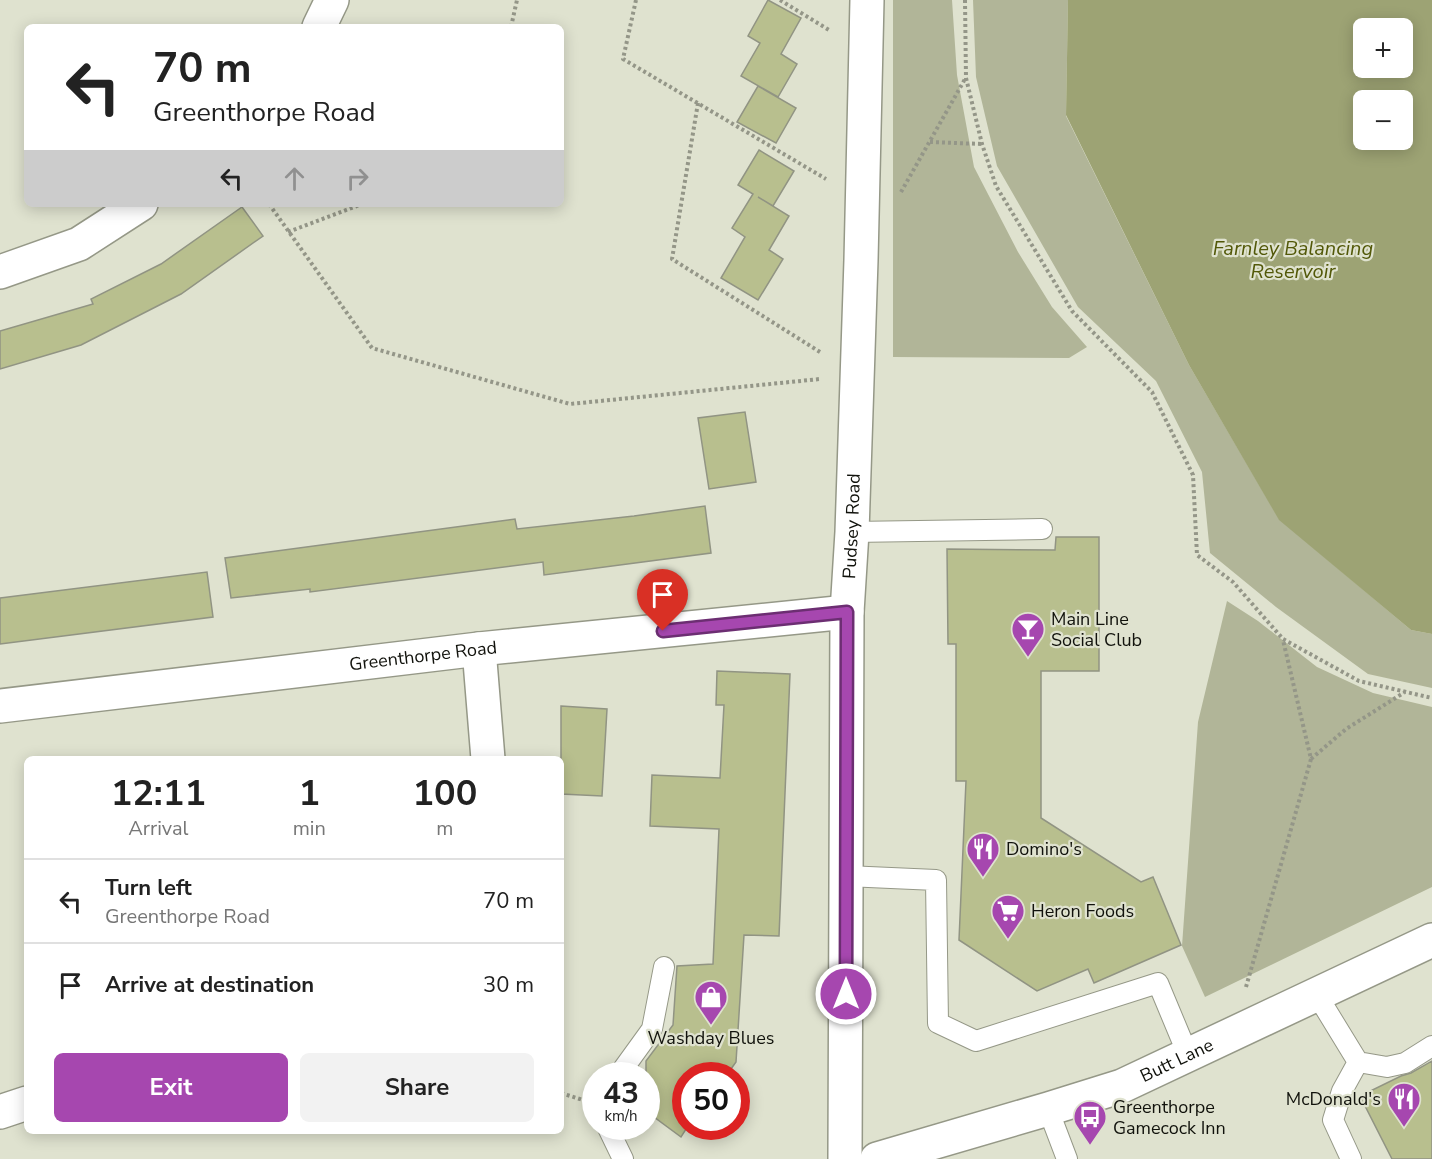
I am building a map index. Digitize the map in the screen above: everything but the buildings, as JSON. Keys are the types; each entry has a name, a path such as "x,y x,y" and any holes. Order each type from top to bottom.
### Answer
{"street":[{"path":"320,24 332,0"},
{"name":"Pudsey Road","path":"845,1159 847,612 852,531 867,0"},
{"path":"0,272 79,244 136,207"},
{"name":"Greenthorpe Road","path":"0,706 479,649 847,612"},
{"path":"479,649 488,756"},
{"name":"Butt Lane","path":"877,1159 1122,1086 1432,940"},
{"path":"0,1112 24,1104"}],"lane":[{"path":"852,531 1042,529"},
{"path":"846,876 936,880 939,1023 976,1041 1158,983 1188,1055"},
{"path":"628,1062 652,1029 664,967"},
{"path":"1317,995 1358,1062 1388,1067 1405,1063 1432,1046"},
{"path":"1351,1159 1333,1120 1342,1091 1358,1062"},
{"path":"1048,1109 1067,1159"},
{"path":"614,1140 623,1159"}],"path":[{"path":"512,24 517,0"},
{"path":"636,0 623,58 862,201"},
{"path":"780,0 866,52"},
{"path":"965,0 966,78 982,144 996,186 1071,311 1152,392 1193,475 1197,555 1233,582 1283,639 1359,681 1432,698"},
{"path":"896,201 966,78"},
{"path":"698,103 672,259 857,375"},
{"path":"930,142 982,144"},
{"path":"271,207 372,348 570,404 857,375"},
{"path":"288,232 354,207"},
{"path":"1233,1034 1311,759 1283,639"},
{"path":"1311,759 1346,729 1406,692"},
{"path":"564,1094 582,1100"}],"shaded area":[{"path":"893,0 952,0 957,75 974,167 1018,252 1052,307 1087,347 1069,358 893,357"},
{"path":"973,0 1068,0 1066,116 1189,365 1279,519 1411,630 1432,634 1432,688 1368,674 1276,607 1210,553 1202,472 1156,381 1078,307 997,166 976,77"},
{"path":"1227,601 1258,621 1317,667 1373,693 1432,707 1432,887 1205,997 1182,946 1198,722"}],"water":[{"name":"Farnley Balancing Reservoir","path":"1068,0 1432,0 1432,634 1411,630 1279,520 1189,365 1066,115"}],"place":[{"name":"Main Line Social Club","path":"1028,658"},
{"name":"Domino's","path":"983,878"},
{"name":"Heron Foods","path":"1008,940"},
{"name":"Washday Blues","path":"711,1026"},
{"name":"McDonald's","path":"1404,1128"},
{"name":"Greenthorpe Gamecock Inn","path":"1090,1146"}],"route":[{"path":"663,631 847,612 846,994"}]}
